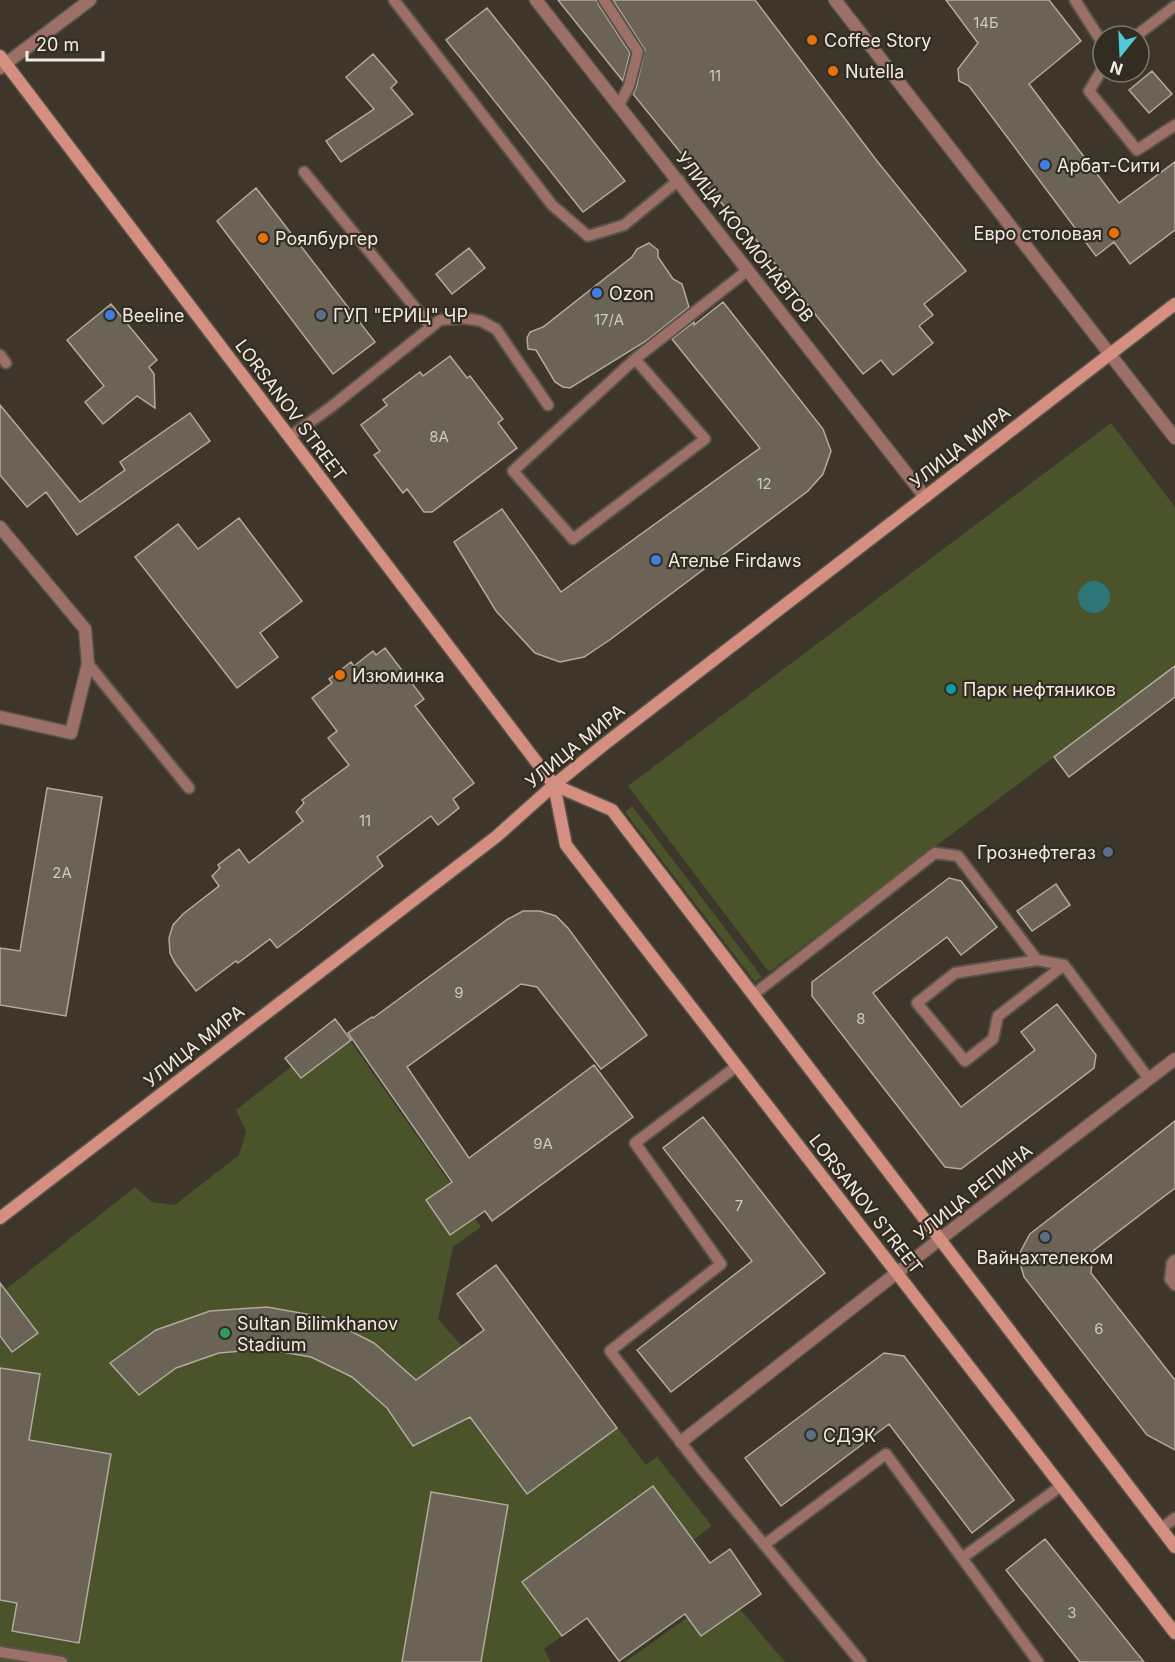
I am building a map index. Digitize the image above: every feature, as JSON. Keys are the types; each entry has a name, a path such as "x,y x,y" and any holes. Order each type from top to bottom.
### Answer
{"main road":[{"name":"LORSANOV STREET","path":"2,62 554,785 566,845 1175,1633"},
{"name":"УЛИЦА МИРА","path":"0,1218 497,836 606,742 1175,303"},
{"name":"LORSANOV STREET","path":"554,785 612,810 1175,1547"}],"street":[{"path":"2,62 90,0"},
{"name":"УЛИЦА КОСМОНАВТОВ","path":"536,0 925,497"},
{"path":"835,0 1175,438"},
{"path":"0,527 85,629 88,664 71,733 0,717"},
{"name":"УЛИЦА РЕПИНА","path":"681,1442 1175,1059"}],"lane":[{"path":"394,0 552,205 588,236 624,225 679,180"},
{"path":"604,0 638,52 629,86 620,105"},
{"path":"1075,0 1091,25"},
{"path":"1151,24 1175,6"},
{"path":"1093,84 1089,91 1137,150 1175,125"},
{"path":"304,172 431,327"},
{"path":"635,359 705,439 573,539 513,471 635,359 748,270"},
{"path":"289,437 331,407 440,320 463,318 481,321 496,329 548,405"},
{"path":"88,664 189,788"},
{"path":"753,995 935,854 958,856 1037,960"},
{"path":"1064,965 998,1016 993,1039 964,1061 917,1003 955,973 1037,960 1064,965 1149,1079"},
{"path":"737,1066 635,1143 721,1264 610,1350 681,1442 861,1662"},
{"path":"1175,1260 1172,1263 1170,1279 1175,1285"},
{"path":"764,1545 886,1454 1038,1662"},
{"path":"962,1558 1061,1486"},
{"path":"1161,1529 1175,1518"},
{"path":"0,1652 62,1662"}],"green space":[{"name":"Парк нефтяников","path":"1111,423 1175,507 1175,666 769,972 628,786"},
{"path":"632,806 762,977 755,982 625,812"},
{"name":"Sultan Bilimkhanov Stadium","path":"335,1019 481,1227 453,1247 438,1319 462,1346 514,1417 575,1371 646,1465 657,1457 712,1526 544,1649 551,1662 0,1662 0,1294 135,1187 152,1202 175,1205 239,1155 246,1132 236,1110 292,1066 285,1058"},
{"path":"740,1609 785,1662 625,1662 688,1617 701,1636"}],"water":[{"path":"1094,581 1106,585 1110,597 1106,609 1094,613 1082,609 1078,597 1082,585"}],"building":[{"path":"558,0 597,0 630,53 623,81"},
{"path":"613,0 755,0 877,161 966,271 924,304 933,315 919,326 933,343 893,375 881,360 863,374 748,230 745,232 633,94 645,50"},
{"path":"946,0 1049,0 1081,41 1029,84 1119,203 1175,162 1175,230 1130,264 1114,242 1096,256 969,86 959,81 958,69 978,43"},
{"path":"487,8 625,181 583,212 446,40"},
{"path":"373,54 397,82 391,88 413,114 341,162 326,141 374,109 346,77"},
{"path":"1151,72 1172,94 1149,113 1129,90 1136,84 1151,84"},
{"path":"256,188 375,342 333,374 217,221"},
{"path":"649,243 658,250 658,257 673,279 682,284 689,307 646,341 570,388 555,382 536,350 528,349 527,338 530,332 543,327 632,257 637,249"},
{"path":"469,248 485,268 452,294 436,274"},
{"path":"723,302 823,429 831,451 823,474 808,491 584,657 560,662 535,653 496,611 454,542 502,509 561,592 760,448 672,339"},
{"path":"111,304 157,360 149,367 154,374 155,408 137,396 103,424 85,402 104,386 67,340"},
{"path":"450,356 467,378 470,376 503,419 498,423 517,448 432,512 424,512 407,489 403,493 374,455 380,451 361,425 387,405 383,400 420,372 423,376"},
{"path":"0,405 80,502 125,470 120,462 190,413 210,441 77,535 46,492 27,507 0,475"},
{"path":"239,518 302,601 260,633 278,657 237,688 135,557 178,524 198,549"},
{"path":"385,648 424,699 415,706 474,783 453,799 459,808 438,825 431,816 377,857 383,866 277,948 270,939 196,991 170,953 169,938 173,925 183,914 219,886 212,876 220,868 218,865 239,849 249,863 303,821 296,812 304,803 302,800 349,765 328,738 337,731 312,698 332,683 329,679 351,662 354,666 373,651 376,655"},
{"path":"1175,666 1175,697 1069,777 1054,757"},
{"path":"47,788 102,797 66,1016 0,1005 0,948 20,951"},
{"path":"949,878 961,881 997,927 961,955 947,937 873,993 961,1107 1035,1050 1021,1032 1057,1004 1096,1055 1094,1068 961,1169 945,1167 812,996 812,982"},
{"path":"1056,884 1070,905 1032,931 1017,911"},
{"path":"523,911 540,911 556,916 568,928 647,1035 601,1069 537,987 521,984 407,1067 469,1158 594,1065 633,1117 492,1221 485,1211 450,1235 426,1200 452,1182 348,1033 373,1018 508,919"},
{"path":"335,1019 351,1040 301,1078 285,1058"},
{"path":"703,1117 825,1273 671,1392 637,1350 752,1261 663,1148"},
{"path":"1175,1121 1175,1188 1093,1251 1091,1273 1175,1380 1175,1450 1147,1435 1024,1277 1018,1256 1030,1234"},
{"path":"496,1265 617,1428 527,1494 470,1417 413,1446 387,1408 352,1377 311,1357 265,1349 219,1353 176,1368 139,1395 110,1363 156,1330 210,1311 267,1307 323,1317 374,1343 416,1380 484,1330 457,1294"},
{"path":"0,1283 38,1333 12,1352 0,1336"},
{"path":"884,1353 904,1356 1014,1500 972,1533 889,1424 781,1506 745,1458"},
{"path":"0,1368 40,1374 29,1440 111,1454 79,1643 12,1631 17,1603 0,1600"},
{"path":"653,1486 710,1563 730,1549 761,1594 701,1636 685,1614 619,1661 587,1618 562,1636 522,1582"},
{"path":"431,1492 508,1505 481,1662 402,1662"},
{"path":"1045,1539 1144,1662 1080,1662 1006,1570"}],"place":[{"name":"Coffee Story","path":"812,40"},
{"name":"Nutella","path":"833,71"},
{"name":"Арбат-Сити","path":"1045,165"},
{"name":"Евро столовая","path":"1114,233"},
{"name":"Роялбургер","path":"263,238"},
{"name":"Ozon","path":"597,293"},
{"name":"Beeline","path":"110,315"},
{"name":"ГУП \"ЕРИЦ\" ЧР","path":"321,315"},
{"name":"Ателье Firdaws","path":"656,560"},
{"name":"Изюминка","path":"340,675"},
{"name":"Парк нефтяников","path":"951,689"},
{"name":"Грознефтегаз","path":"1108,852"},
{"name":"Вайнахтелеком","path":"1045,1237"},
{"name":"Sultan Bilimkhanov Stadium","path":"225,1333"},
{"name":"СДЭК","path":"811,1435"}]}
